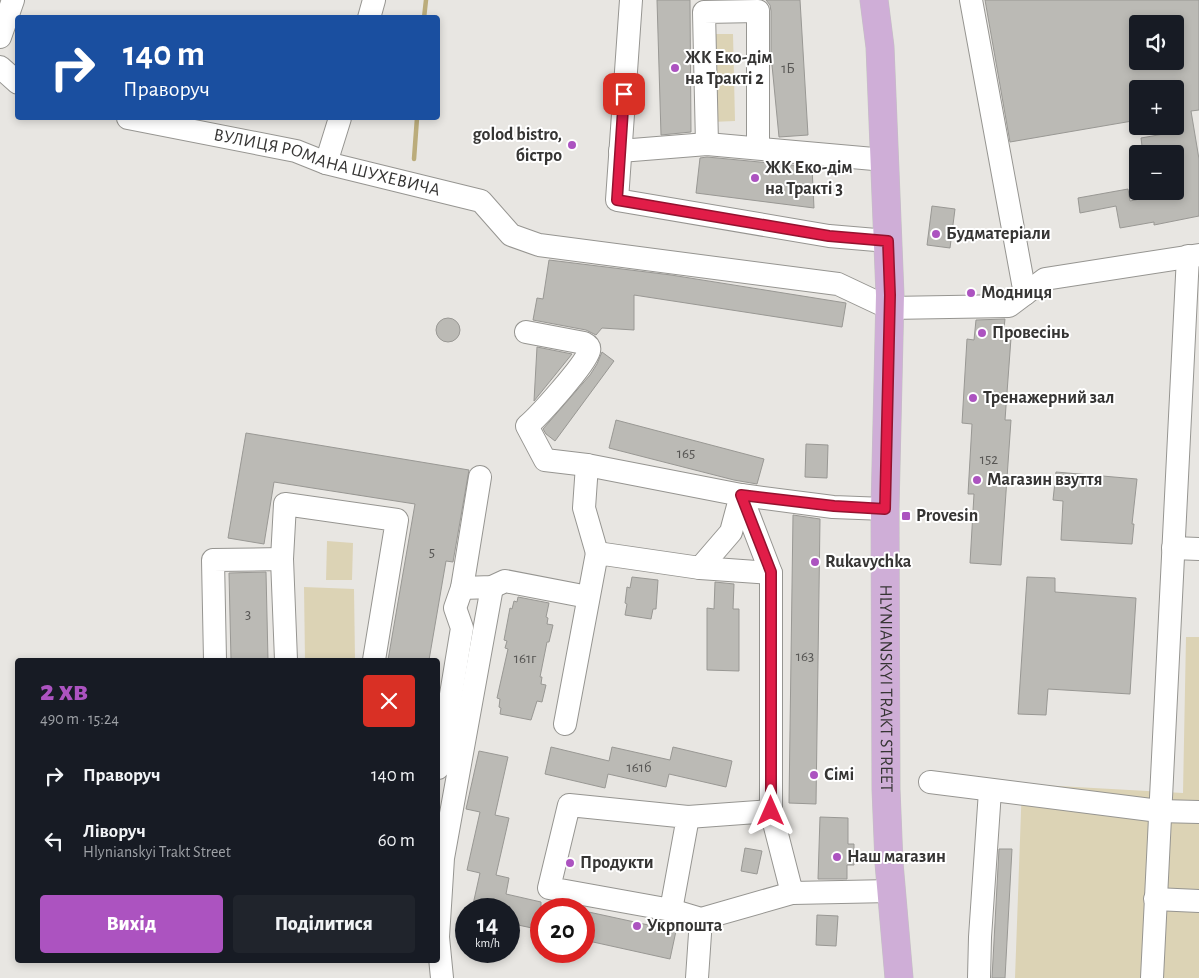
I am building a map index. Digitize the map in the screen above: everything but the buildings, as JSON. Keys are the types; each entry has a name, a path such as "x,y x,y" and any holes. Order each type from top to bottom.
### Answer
{"main road":[{"name":"HLYNIANSKYI TRAKT STREET","path":"874,0 880,47 889,302 885,509 886,789 891,890 899,978"}],"street":[{"path":"0,37 13,0"},
{"path":"370,15 374,0"},
{"path":"630,0 617,200 829,236 888,241"},
{"path":"971,0 1025,294"},
{"path":"707,144 704,12 758,10 758,148"},
{"path":"0,67 15,80"},
{"name":"ВУЛИЦЯ РОМАНА ШУХЕВИЧА","path":"138,120 296,151 326,163 481,201 510,235 539,245 838,284 889,302"},
{"path":"326,163 339,120"},
{"path":"620,151 707,144 884,160"},
{"path":"889,302 1010,306 1045,279 1193,255 1173,548 1152,978"},
{"path":"526,332 584,342 588,345 589,349 578,369 537,418 527,426 545,460 587,465 741,495 834,506 885,509"},
{"path":"564,724 597,553 584,508 587,465"},
{"path":"440,761 462,628 455,608 462,588 480,478"},
{"path":"700,568 731,532 741,495"},
{"path":"741,495 771,572 771,811 792,893"},
{"path":"286,658 282,559 285,504 397,520 374,658"},
{"path":"1173,548 1199,550"},
{"path":"597,553 700,568 771,572"},
{"path":"215,658 213,560 282,559"},
{"path":"462,588 492,586 505,581 588,597"},
{"path":"440,858 492,586"},
{"path":"930,782 1159,811 1199,812"},
{"path":"980,978 980,936 990,791"},
{"path":"771,811 688,817 569,805 548,888 671,910 701,919 792,893 891,890"},
{"path":"671,910 688,817"},
{"path":"1155,899 1199,901"},
{"path":"697,978 701,919"},
{"path":"440,958 442,978"}],"shaded area":[{"path":"709,34 733,34 735,121 711,122"},
{"path":"327,541 353,543 352,580 326,580"},
{"path":"304,587 354,589 355,658 305,658"},
{"path":"1186,637 1199,637 1199,978 1015,978 1022,784 1183,793"}],"waterway":[{"path":"424,15 426,0"},
{"path":"414,159 417,120"}],"place":[{"name":"ЖК Еко-дім на Тракті 2","path":"675,68"},
{"name":"golod bistro, бістро","path":"572,145"},
{"name":"ЖК Еко-дім на Тракті 3","path":"755,178"},
{"name":"Будматеріали","path":"936,234"},
{"name":"Модниця","path":"971,293"},
{"name":"Провесінь","path":"982,333"},
{"name":"Тренажерний зал","path":"973,398"},
{"name":"Магазин взуття","path":"977,480"},
{"name":"Provesin","path":"906,516"},
{"name":"Rukavychka","path":"815,562"},
{"name":"Сімі","path":"814,775"},
{"name":"Наш магазин","path":"837,857"},
{"name":"Продукти","path":"570,863"},
{"name":"Укрпошта","path":"637,926"}],"route":[{"path":"624,94 617,200 829,236 888,241 890,295 885,509 834,506 741,495 771,572 771,811"}]}
